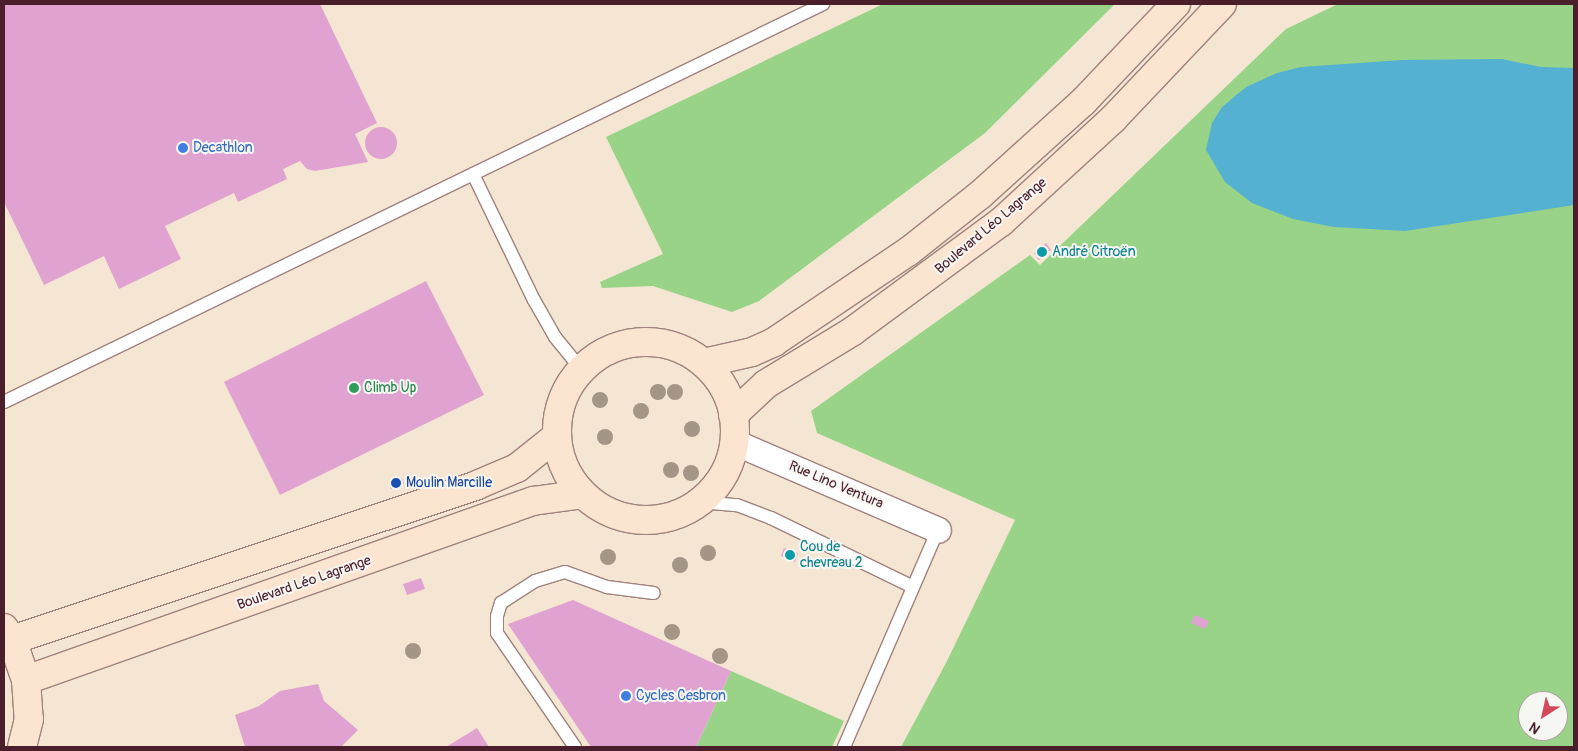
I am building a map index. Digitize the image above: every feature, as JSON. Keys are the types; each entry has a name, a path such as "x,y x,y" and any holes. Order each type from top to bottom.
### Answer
{"street":[{"path":"704,363 752,352 774,342 909,251 980,195 1083,102 1176,4"},
{"name":"Boulevard Léo Lagrange","path":"734,415 766,384 860,326 1001,222 1113,120 1222,4"},
{"path":"646,342 681,349 704,363 725,390 734,415 734,442 720,480 700,502 672,516 640,520 609,512 583,494 564,468 557,436 562,400 581,369 611,348 646,342"},
{"path":"22,747 28,719 26,680 8,634 477,485 517,468 557,436"},
{"name":"Rue Lino Ventura","path":"734,442 938,530"},
{"name":"Boulevard Léo Lagrange","path":"26,680 533,501 583,494"}],"lane":[{"path":"4,402 824,4"},
{"path":"473,174 534,300 555,337 581,369"},
{"path":"700,502 737,505 771,518 913,587"},
{"path":"844,747 938,530"},
{"path":"575,747 497,633 497,616 502,603 535,580 565,572 607,587 654,594"}],"green space":[{"path":"883,4 1115,4 985,133 759,301 732,312 653,286 602,288 600,282 663,254 606,137"},
{"path":"1338,4 1574,4 1574,747 901,747 947,661 1015,520 817,433 811,411 1030,255 1040,265 1286,29"},
{"path":"731,671 844,721 832,747 696,747"}],"water":[{"path":"1502,59 1541,67 1574,68 1574,205 1405,231 1334,227 1293,219 1252,203 1225,182 1206,150 1212,123 1222,107 1246,87 1277,73 1301,67 1402,60"}],"building":[{"name":"Decathlon","path":"4,4 320,4 377,123 355,134 368,162 315,171 307,169 300,161 283,169 287,179 238,202 234,193 165,226 181,259 119,289 104,256 44,285 4,202"},
{"path":"381,127 387,128 392,132 396,137 396,149 392,154 387,158 381,159 375,158 370,154 366,149 365,143 366,137 370,132 375,128"},
{"name":"André Citroën","path":"1046,243 1051,250 1039,260 1034,253"},
{"name":"Climb Up","path":"426,281 484,395 280,495 224,382"},
{"path":"402,478 404,484 391,489 389,483"},
{"name":"Cou de chevreau 2","path":"784,548 798,553 795,562 781,556"},
{"path":"421,578 425,589 407,595 403,584"},
{"path":"573,600 731,671 696,747 591,747 508,624"},
{"path":"1195,615 1209,621 1205,629 1191,623"},
{"path":"318,684 324,701 358,730 341,747 245,747 235,715 259,706 280,691"},
{"path":"477,728 489,747 446,747"}],"place":[{"name":"Decathlon","path":"183,148"},
{"name":"André Citroën","path":"1042,252"},
{"name":"Climb Up","path":"354,388"},
{"name":"Moulin Marcille","path":"396,483"},
{"name":"Cou de chevreau 2","path":"790,555"},
{"name":"Cycles Cesbron","path":"626,696"}]}
